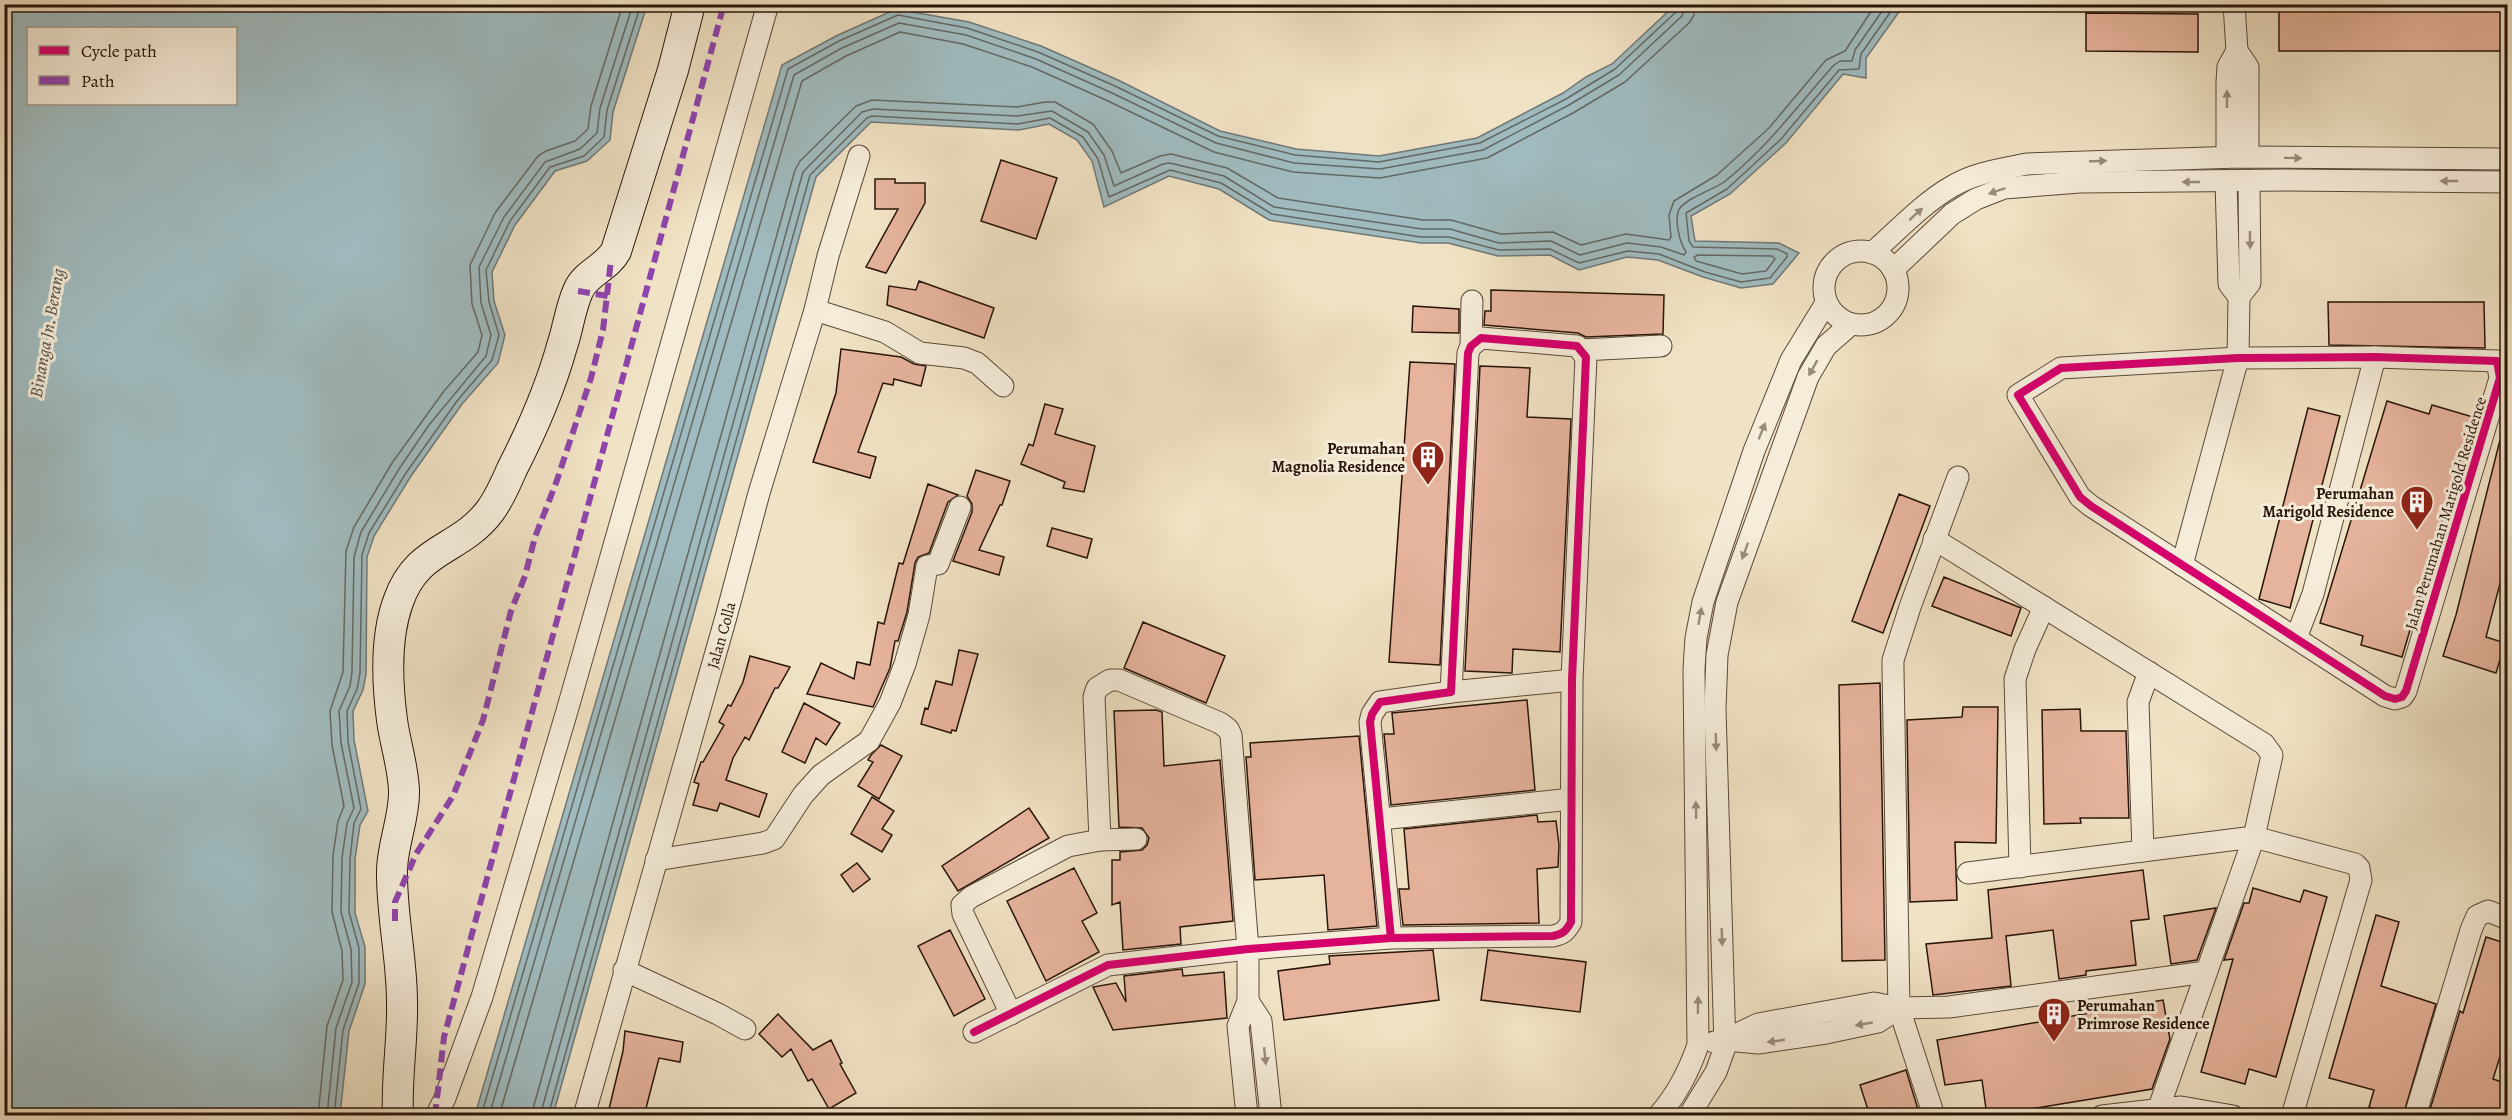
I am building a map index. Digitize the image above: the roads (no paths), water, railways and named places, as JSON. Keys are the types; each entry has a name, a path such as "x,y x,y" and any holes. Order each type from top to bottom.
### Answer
{"street":[{"path":"398,1116 402,1002 400,951 395,921 392,870 396,834 404,804 404,788 392,721 391,623 406,581 419,565 469,534 490,511 535,424 562,348 578,291 586,278 611,260 615,250 673,70 690,4"},
{"path":"436,1116 445,1098 482,997 547,780 768,4"},
{"path":"2234,4 2237,51 2228,67 2227,82 2237,158"},
{"name":"Jalan Colla","path":"584,1116 759,493 815,310 828,256 860,156"},
{"path":"1872,253 1931,201 1953,186 1997,170 2027,164 2237,158 2508,159"},
{"path":"2249,181 2250,283 2239,297 2238,358 2182,565 2295,638 2313,594 2375,357"},
{"path":"1893,270 1952,214 1976,199 2004,188 2080,182 2508,182"},
{"path":"2226,182 2229,284 2239,297"},
{"path":"1852,252 1872,253 1881,257 1893,270 1898,283 1898,294 1889,313 1872,324 1851,324 1832,312 1826,303 1824,281 1834,262 1852,252"},
{"path":"1451,692 1472,301"},
{"path":"1658,1116 1670,1103 1685,1077 1698,1045 1694,669 1696,638 1703,602 1754,451 1791,360 1826,303"},
{"path":"815,310 885,332 920,353 964,358 977,363 1003,386"},
{"path":"1689,1116 1716,1072 1725,1047 1715,709 1717,655 1721,629 1727,602 1808,378 1826,346 1851,324"},
{"path":"1471,346 1481,338 1570,344 1582,350 1661,346"},
{"path":"974,1032 1108,965 1248,949 1391,938 1562,934 1571,922 1572,680 1586,357 1582,350"},
{"name":"Jalan Perumahan Marigold Residence","path":"2182,565 2080,497 2018,395 2061,368 2238,358 2375,357 2502,361 2500,378 2406,691 2402,697 2395,699 2385,696 2295,638"},
{"path":"1934,1116 1899,1008 1893,660 1934,538 1958,477"},
{"path":"656,860 763,843 774,839 803,795 821,775 869,741 890,703 905,664 919,615 927,566 938,564 960,507"},
{"path":"1934,538 2270,749 2272,755 2254,837 2156,1112"},
{"path":"2020,867 2015,679 2025,649 2044,607"},
{"path":"2143,851 2138,702 2149,672"},
{"path":"1100,840 1094,697 1097,688 1110,680 1119,680 1220,723 1228,729 1231,735 1248,949 1248,1001 1238,1026 1247,1116"},
{"path":"1391,938 1370,722 1380,702 1451,692 1572,680"},
{"path":"1381,819 1571,799"},
{"path":"1968,873 2254,837 2355,864 2361,874 2292,1116"},
{"path":"1011,1014 963,914 962,905 971,897 1068,846 1100,840 1136,838"},
{"path":"2415,1116 2477,916 2488,910 2508,919"},
{"path":"624,970 745,1029"},
{"path":"1698,1045 1725,1040 1758,1024 1874,1003 1899,1008 1949,1007 2206,972"},
{"path":"1248,1001 1261,1021 1271,1116"},
{"path":"2102,1116 2156,1112 2181,1107 2233,1116"}],"water":[{"name":"Binanga Jn. Berang","path":"5,4 647,5 613,112 610,140 587,161 555,171 515,225 492,272 494,301 505,335 498,363 462,404 411,476 374,536 367,557 366,674 363,690 353,711 354,740 368,811 360,825 355,859 355,913 365,947 365,984 349,1031 340,1115 5,1115"},
{"path":"1675,5 1904,5 1866,58 1866,78 1843,74 1786,143 1730,194 1691,216 1695,241 1779,243 1799,253 1773,284 1741,288 1658,260 1627,257 1579,270 1550,255 1498,256 1448,243 1421,243 1269,220 1219,189 1169,176 1104,207 1092,161 1077,140 1049,124 1019,130 871,122 816,177 553,1115 475,1115 782,65 836,36 896,9 969,22 1041,46 1118,80 1220,131 1296,149 1379,156 1477,138 1563,93 1586,77 1612,64"}],"place":[{"name":"Perumahan Magnolia Residence","path":"1428,486"},
{"name":"Perumahan Marigold Residence","path":"2417,531"},
{"name":"Perumahan Primrose Residence","path":"2054,1043"}]}
